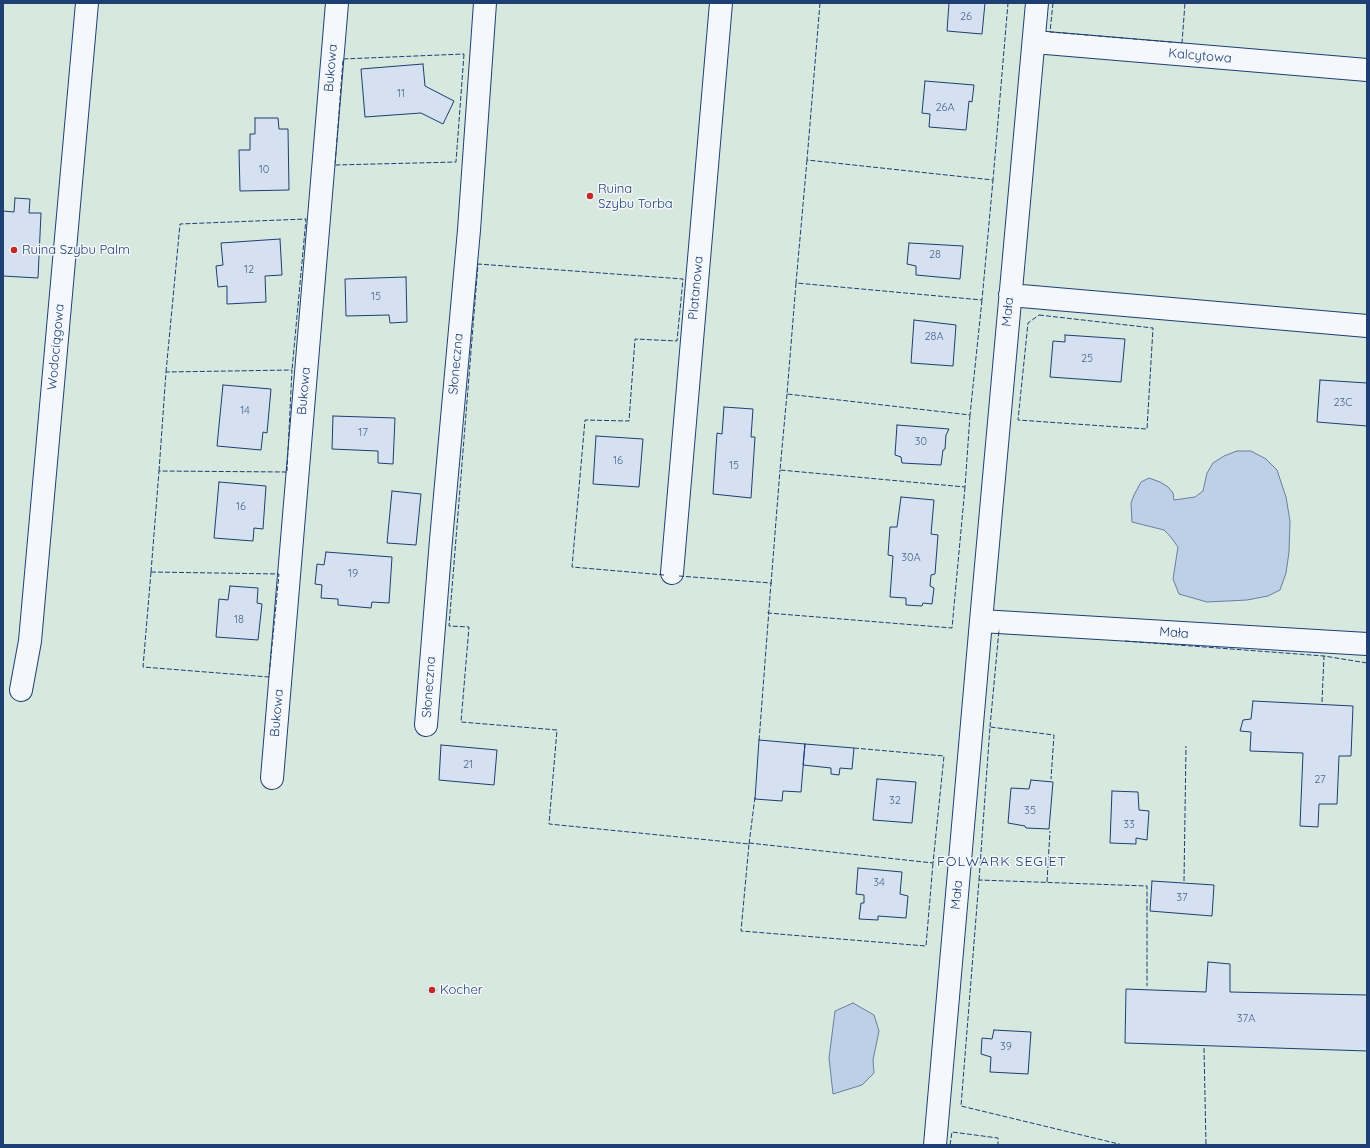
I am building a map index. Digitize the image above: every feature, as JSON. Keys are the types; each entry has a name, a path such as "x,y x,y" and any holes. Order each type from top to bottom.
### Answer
{"street":[{"name":"Wodociągowa","path":"22,690 30,641 87,3"},
{"name":"Bukowa","path":"272,778 337,3"},
{"name":"Słoneczna","path":"426,726 469,230 485,3"},
{"name":"Platanowa","path":"672,573 721,3"},
{"name":"Mała","path":"935,1145 1010,295 1038,3"},
{"name":"Kalcytowa","path":"1034,42 1367,70"},
{"path":"1010,295 1367,326"},
{"name":"Mała","path":"981,621 1367,644"}],"shaded area":[{"path":"3,3 1367,3 1367,1145 3,1145"}],"water":[{"path":"1237,451 1251,451 1266,459 1277,470 1286,497 1290,521 1289,552 1286,573 1280,590 1268,596 1247,600 1207,602 1179,594 1173,579 1178,547 1164,530 1132,522 1131,503 1134,495 1141,482 1149,478 1168,487 1173,493 1174,500 1195,497 1203,491 1207,473 1213,463 1224,456"},
{"path":"853,1003 874,1015 879,1031 873,1060 874,1073 862,1085 833,1094 829,1058 835,1011"}],"building":[{"path":"949,3 985,3 982,34 947,31"},
{"path":"423,64 425,86 454,101 443,124 421,113 365,117 361,69"},
{"path":"925,81 974,85 972,102 969,101 966,130 929,127 930,114 922,113"},
{"path":"255,118 278,118 279,129 288,129 289,190 240,191 239,150 250,150 250,134 255,134"},
{"path":"15,198 30,199 29,213 41,213 38,278 3,276 3,211 14,212"},
{"path":"280,239 282,275 265,276 266,302 227,304 227,286 218,287 216,266 223,265 221,243"},
{"path":"909,243 963,246 960,279 916,275 916,266 907,264"},
{"path":"406,277 407,322 390,323 389,315 346,316 345,279"},
{"path":"914,320 956,325 953,366 911,363"},
{"path":"1065,335 1125,339 1121,382 1050,377 1053,341 1065,342"},
{"path":"1320,380 1367,383 1367,426 1317,422"},
{"path":"223,385 271,389 267,433 263,432 261,450 217,446"},
{"path":"724,407 753,409 751,437 755,437 751,498 713,494 717,433 722,434"},
{"path":"333,416 395,418 393,464 378,463 378,451 332,449"},
{"path":"897,425 949,429 946,435 945,449 943,450 941,465 902,463 901,457 895,455"},
{"path":"596,436 643,439 639,487 593,484"},
{"path":"219,482 266,486 263,529 254,528 253,541 214,538"},
{"path":"392,491 421,494 416,545 387,543"},
{"path":"901,497 934,500 931,534 938,535 935,574 931,575 930,586 934,588 932,604 923,603 922,606 906,605 906,598 890,597 893,556 888,555 890,527 897,527"},
{"path":"326,552 392,557 389,603 372,602 371,608 338,605 338,599 321,598 322,585 315,584 317,564 324,565"},
{"path":"230,586 258,588 257,603 262,604 258,640 216,637 219,599 228,600"},
{"path":"1253,701 1353,706 1351,756 1339,756 1337,804 1319,804 1318,827 1300,826 1303,753 1250,751 1251,732 1240,731 1243,720 1251,719"},
{"path":"759,740 805,744 801,792 783,791 782,801 755,799"},
{"path":"805,744 854,748 852,769 840,768 839,775 831,774 831,768 803,765"},
{"path":"441,745 497,750 494,785 439,780"},
{"path":"877,779 916,782 912,823 873,820"},
{"path":"1031,780 1053,782 1049,829 1026,828 1025,826 1008,823 1011,788 1029,789"},
{"path":"1112,791 1138,792 1139,810 1149,811 1147,840 1136,838 1136,844 1110,843"},
{"path":"858,868 902,872 900,894 908,896 906,918 878,916 878,920 859,919 861,903 864,903 864,895 856,894"},
{"path":"1152,881 1214,885 1212,916 1150,911"},
{"path":"1208,962 1230,964 1230,992 1367,995 1367,1051 1125,1043 1126,989 1206,992"},
{"name":"Kocher","path":"430,986 434,986 436,990 434,994 430,994 428,992 428,988"},
{"path":"994,1030 1031,1032 1028,1074 990,1072 991,1057 981,1054 982,1038 992,1039"}],"fence":[{"path":"820,3 807,160 993,180 1008,3"},
{"path":"1053,3 1050,32 1182,43 1185,3"},
{"path":"464,54 456,162 335,165 343,59 464,54"},
{"path":"807,160 796,283 982,300 993,180"},
{"path":"166,372 180,224 306,219 292,370"},
{"path":"664,575 572,567 585,420 629,421 635,339 677,341 683,279 478,264 449,626 469,627 461,722 557,730 549,824 749,844 741,931 926,946 933,863"},
{"path":"796,283 787,394 970,415 982,300"},
{"path":"1039,315 1153,328 1147,429 1018,420 1028,323 1039,315"},
{"path":"159,471 166,372 292,370 287,471"},
{"path":"787,394 780,470 965,487 970,415"},
{"path":"771,584 780,470"},
{"path":"151,572 159,471 286,472 286,474"},
{"path":"768,612 952,628 965,487"},
{"path":"151,572 279,574 269,677 143,667 151,572"},
{"path":"679,576 771,583 759,741"},
{"path":"990,727 1000,630"},
{"path":"1125,641 1324,656 1367,663"},
{"path":"1322,702 1324,656"},
{"path":"979,880 990,727 1054,735 1051,779"},
{"path":"1184,881 1186,746"},
{"path":"749,843 933,863 944,756 854,748"},
{"path":"749,844 755,797"},
{"path":"1047,882 1050,831"},
{"path":"1123,1145 961,1106 979,880 1147,886 1147,986"},
{"path":"1204,1048 1206,1145"},
{"path":"950,1145 952,1132 998,1138 998,1145"}],"place":[{"name":"Ruina Szybu Torba","path":"590,196"},
{"name":"Ruina Szybu Palm","path":"14,250"},
{"name":"Kocher","path":"432,990"}],"district":[{"name":"FOLWARK SEGIET","path":"1002,862"}]}
